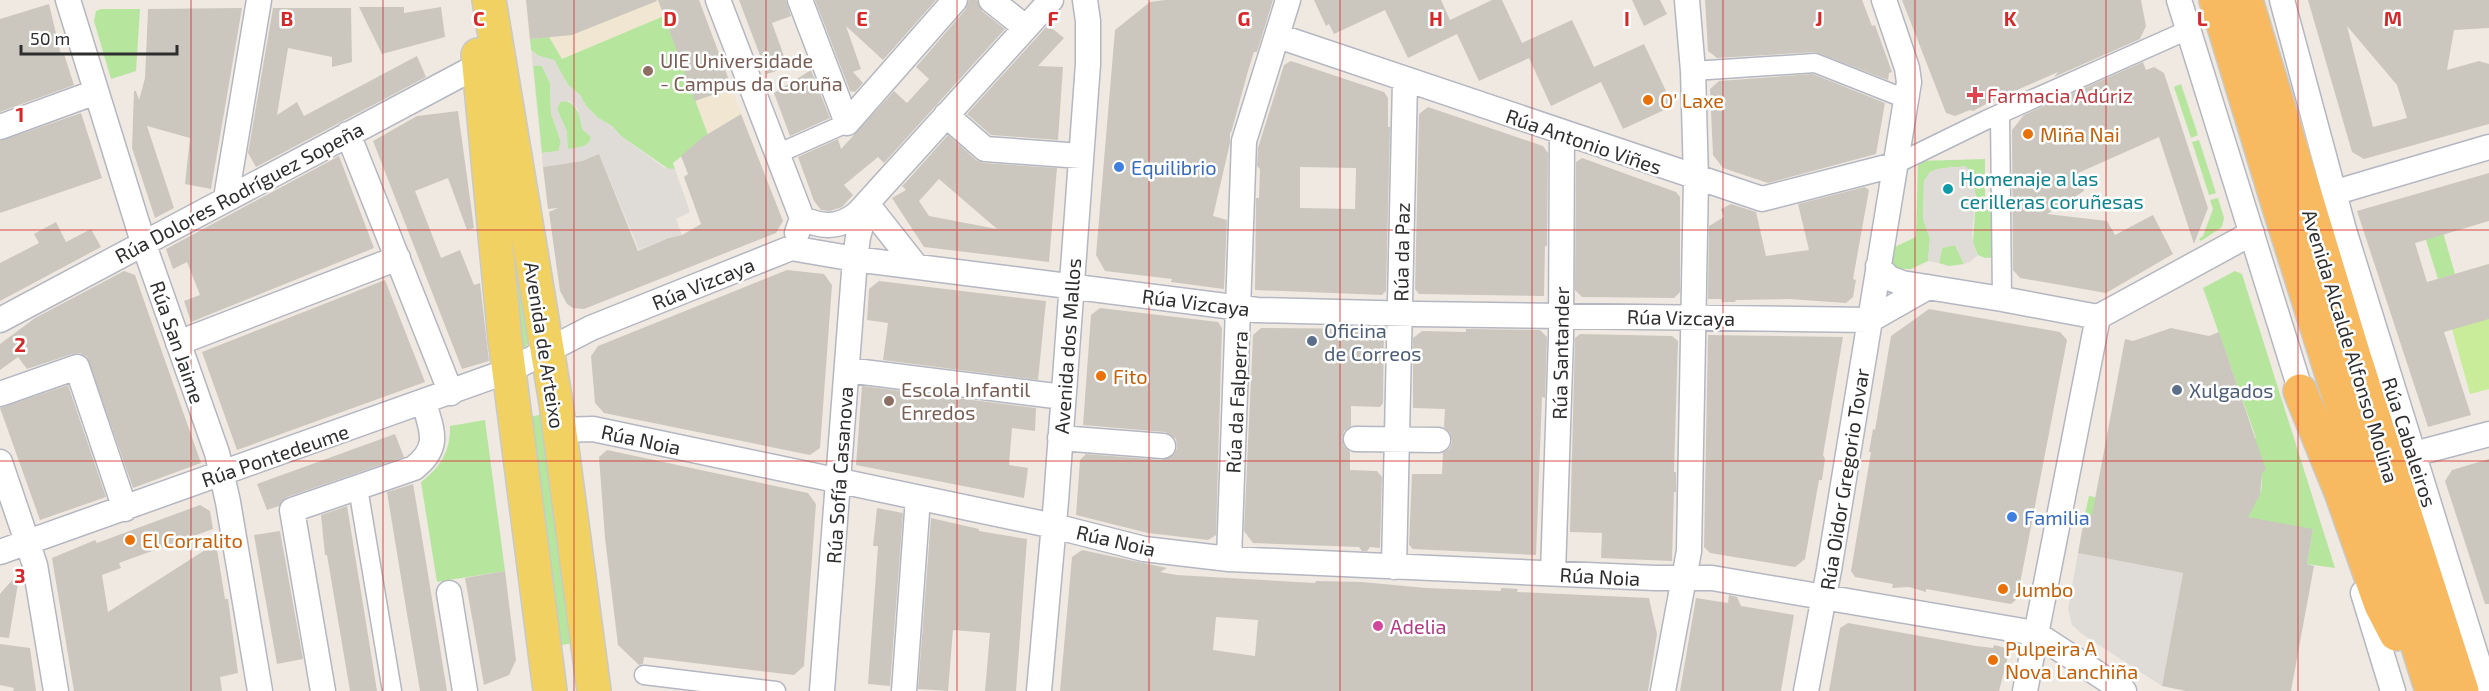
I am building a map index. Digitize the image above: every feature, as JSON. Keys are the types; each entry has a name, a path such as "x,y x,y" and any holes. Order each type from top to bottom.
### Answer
{"highway":[{"name":"Avenida Alcalde Alfonso Molina","path":"2216,0 2243,40 2354,356 2462,691"},
{"name":"Avenida Alcalde Alfonso Molina","path":"2246,0 2243,40 2432,691"},
{"path":"2300,391 2342,492 2409,691"},
{"path":"2381,605 2426,691"}],"main road":[{"name":"Avenida de Arteixo","path":"472,0 508,371 550,691"},
{"name":"Avenida de Arteixo","path":"489,0 559,430 594,691"}],"street":[{"name":"Rúa San Jaime","path":"68,0 143,242 217,453 260,691"},
{"path":"226,198 259,0"},
{"path":"718,0 802,218 817,226 830,226 849,221 867,204 1025,27 1052,0"},
{"path":"800,0 847,123"},
{"path":"777,154 847,123 955,0"},
{"path":"991,0 1025,27"},
{"name":"Avenida dos Mallos","path":"1039,691 1054,526 1088,64 1088,21 1085,0"},
{"name":"Rúa da Falperra","path":"1229,559 1240,308 1244,141 1288,0"},
{"path":"1663,691 1682,578 1689,551 1696,179 1693,71 1687,0"},
{"name":"Rúa Oidor Gregorio Tovar","path":"1806,691 1824,596 1909,75 1884,0"},
{"path":"2179,0 2393,691"},
{"name":"Avenida Alcalde Alfonso Molina","path":"2282,0 2333,193"},
{"path":"1894,165 2000,114 2188,30"},
{"name":"Rúa Antonio Viñes","path":"1278,36 1562,134 1762,199 1894,165"},
{"path":"1693,71 1815,63 1906,99"},
{"name":"Rúa Dolores Rodríguez Sopeña","path":"0,320 479,65"},
{"name":"Rúa da Paz","path":"1394,567 1405,81"},
{"path":"0,127 96,92"},
{"path":"2000,114 2002,298"},
{"path":"946,115 985,149 1081,156"},
{"path":"348,134 451,393"},
{"name":"Rúa Santander","path":"1553,573 1561,314 1562,134"},
{"path":"2333,193 2489,147"},
{"name":"Rúa Cabaleiros","path":"2333,193 2487,691"},
{"path":"867,204 916,266"},
{"name":"Rúa Sofía Casanova","path":"822,691 855,259 867,204"},
{"path":"791,248 802,218"},
{"path":"1878,266 1889,278 1902,284 2002,298 2098,317 2252,233"},
{"name":"Rúa Vizcaya","path":"546,351 591,328 791,248 855,259 1240,308 1400,314 1561,314 1870,320"},
{"path":"178,342 398,258"},
{"path":"1870,320 1928,287"},
{"path":"2025,691 2098,317"},
{"name":"Rúa Pontedeume","path":"0,552 451,393 508,371 546,351"},
{"path":"0,394 77,368 125,508"},
{"path":"847,370 1063,397"},
{"path":"323,691 292,510 414,468 429,454 433,439 424,402"},
{"name":"Rúa Noia","path":"559,430 592,429 1054,526 1144,549 1229,559 1712,578 2035,633"},
{"path":"2414,454 2489,434"},
{"path":"1060,438 1163,446"},
{"path":"1356,439 1438,440"},
{"path":"0,462 35,565 56,691"},
{"path":"358,488 392,691"},
{"path":"904,691 918,498"},
{"path":"449,593 465,691"},
{"path":"2035,633 2124,691"},
{"path":"644,675 776,691"}],"shaded area":[{"name":"UIE Universidade - Campus da Coruña","path":"526,0 699,0 741,114 703,137 673,163 562,59 549,37 529,39"},
{"path":"531,50 539,56 554,60 568,85 580,95 586,106 598,118 612,126 621,136 665,168 675,169 690,212 676,219 682,235 668,244 665,239 639,250 599,154 582,161 543,167","holes":["533,66 542,66 550,83 551,113 561,142 558,151 542,153","570,101 578,110 582,129 591,137 585,146 568,149 567,132 557,109 560,102"]},
{"path":"1965,166 1972,172 1976,198 1972,232 1973,243 1978,255 1964,264 1955,245 1942,248 1939,263 1928,261 1930,238 1923,219 1924,181 1930,172 1938,169"},
{"path":"2078,553 2183,573 2162,686 2082,634 2072,625 2068,609"}],"green space":[{"path":"140,9 136,71 111,79 94,21 96,11"},
{"path":"664,16 708,135 673,163 675,169 670,170 598,118 586,106 580,95 568,85 554,60 539,56 531,50 530,39 549,37 562,59"},
{"path":"488,46 530,343 523,348 521,347"},
{"path":"533,65 542,66 550,83 551,113 561,142 559,151 542,153"},
{"path":"2181,84 2198,135 2191,138 2174,87"},
{"path":"560,102 571,103 577,111 591,137 585,145 567,150 567,132 557,109"},
{"path":"2199,140 2216,193 2209,195 2192,142"},
{"path":"1985,159 1985,210 1997,210 1996,257 1985,258 1978,255 1973,243 1976,198 1972,172 1953,167 1930,172 1924,181 1923,219 1930,238 1928,261 1911,269 1894,269 1888,263 1888,250 1916,237 1918,161"},
{"path":"2218,198 2224,218 2222,227 2201,241 2199,239 2203,236 2213,209 2210,200"},
{"path":"2419,218 2440,222 2455,274 2438,279"},
{"path":"1955,245 1964,264 1949,266 1939,263 1942,248"},
{"path":"2489,264 2489,389 2470,394 2438,279"},
{"path":"2235,271 2242,274 2335,568 2307,564 2313,529 2220,539 2085,514 2089,496 2205,518 2253,506 2256,502 2262,486 2260,472 2266,470 2247,442 2256,438 2203,288"},
{"path":"544,414 574,643 555,646 524,418"},
{"path":"485,420 505,571 437,582 421,482 434,471 443,458 449,443 450,426"}],"building":[{"path":"526,0 657,1 572,35 530,39"},
{"path":"658,0 699,0 732,88 695,101"},
{"path":"739,0 786,0 791,16 772,23 788,67 767,74"},
{"path":"815,0 936,0 883,60 846,26 861,69 853,72 863,83 855,92 850,91"},
{"path":"969,0 977,0 982,11 1005,29 884,163 878,157 844,185 853,195 842,207 830,211 821,210 814,201 798,157 838,139 841,149 894,91 907,103 929,79 916,67 966,9"},
{"path":"1273,0 1257,52 1254,52 1230,132 1230,143 1213,216 1227,220 1224,289 1171,282 1172,279 1105,271 1096,255 1115,30 1150,2"},
{"path":"1314,0 1441,0 1450,20 1492,0 1502,0 1522,43 1572,20 1594,67 1644,44 1673,106 1623,129 1601,82 1551,106 1529,58 1479,81 1457,34 1408,58 1385,10 1334,34 1329,24 1326,26"},
{"path":"1632,0 1660,0 1667,14 1644,26"},
{"path":"1705,0 1862,0 1872,26 1875,25 1892,72 1889,73 1888,80 1815,52 1717,58 1708,51"},
{"path":"1902,0 2141,0 2146,26 2140,39 2054,77 2058,72 1973,111 1955,116 1946,113"},
{"path":"2308,0 2489,0 2489,28 2454,30 2447,70 2479,61 2489,64 2489,124 2364,159 2352,152","holes":["2347,26 2397,85 2407,118 2373,127"]},
{"path":"49,4 61,55 64,54 74,85 0,112 0,19"},
{"path":"359,7 404,7 404,13 441,7 445,37 382,54"},
{"path":"242,8 211,189 185,184 190,138 147,126 174,208 155,218 132,148 134,91 139,100 145,78 148,9"},
{"path":"273,8 351,8 352,62 332,67 332,57 288,48 277,115 297,102 304,116 417,56 426,77 256,167 248,153"},
{"path":"1048,25 1064,38 1038,66 1063,67 1058,140 991,135 967,114"},
{"path":"1291,61 1384,92 1388,98 1388,127 1390,127 1386,291 1382,295 1255,290 1256,198 1259,198 1260,169 1257,166 1258,148 1284,65","holes":["1300,167 1356,168 1355,209 1300,208"]},
{"path":"2143,62 2146,70 2154,67 2164,73 2208,208 2194,244 2159,137 2078,173 2084,191 2047,214 2107,221 2115,235 2153,215 2173,254 2106,293 2020,278 2013,270 2012,130 2024,115"},
{"path":"811,70 830,118 790,136 774,93"},
{"path":"1813,74 1885,103 1876,154 1768,183 1723,168 1713,155 1710,89 1719,81"},
{"path":"1428,107 1543,146 1548,153 1544,296 1419,294 1415,289 1419,114"},
{"path":"458,111 474,228 467,230 448,178 415,191 441,258 460,250 474,285 480,283 489,361 462,369 373,141 417,116"},
{"path":"81,113 102,178 0,213 0,141"},
{"path":"741,114 783,221 776,233 584,309 573,308 567,304 560,291 549,212 558,208 548,209 543,167 582,161 599,154 638,251 682,235 701,224 684,177 688,174 681,156 703,137"},
{"path":"948,135 976,160 983,163 1057,168 1049,262 924,247 892,198 906,190 902,186","holes":["939,179 997,229 929,216 919,201"]},
{"path":"339,156 374,248 191,322 184,301 200,295 187,262 173,269 166,249"},
{"path":"1582,158 1676,192 1680,197 1680,292 1674,298 1582,297 1575,290 1576,162"},
{"path":"2489,173 2489,221 2415,243 2427,282 2489,264 2489,319 2444,332 2471,415 2428,427 2357,211"},
{"path":"1865,187 1869,190 1853,279 1856,280 1853,297 1846,303 1789,299 1722,302 1721,299 1708,299 1709,226 1724,217 1721,209 1731,204 1756,212 1766,256 1809,250 1798,204"},
{"path":"56,222 66,242 91,229 101,247 0,301 0,263 39,243 34,234"},
{"path":"787,270 824,274 832,285 820,448 810,455 604,413 595,403 591,356 598,346"},
{"path":"124,271 135,275 201,463 133,488 87,357 80,353 72,354 27,369 18,357 0,370 0,344 35,318"},
{"path":"385,280 425,382 237,450 202,352"},
{"path":"879,281 1046,301 1038,380 883,360 888,323 867,320 869,289"},
{"path":"1100,308 1218,322 1222,328 1216,535 1208,540 1148,533 1076,515 1080,460 1086,454 1162,460 1174,454 1177,448 1176,439 1165,432 1083,425 1091,315"},
{"path":"1929,309 2060,332 2067,340 2017,599 2011,604 1926,589 1926,592 1909,587 1892,588 1893,584 1855,577 1851,571 1871,452 1869,452 1891,336"},
{"path":"1261,328 1384,329 1383,403 1380,407 1351,406 1351,426 1344,431 1342,438 1344,446 1350,452 1350,470 1377,471 1382,477 1380,548 1370,547 1367,551 1362,551 1359,547 1253,543 1244,531 1253,335"},
{"path":"2171,328 2209,336 2219,332 2266,470 2262,472 2260,495 2248,517 2313,529 2307,564 2314,566 2291,691 2186,691 2162,686 2183,573 2078,553 2085,514 2092,515 2125,339 2133,341"},
{"path":"1466,329 1540,330 1547,337 1545,398 1542,397 1536,555 1413,549 1409,545 1412,474 1442,474 1443,453 1450,448 1452,441 1450,433 1444,427 1445,409 1413,408 1413,338 1422,331 1466,332"},
{"path":"1580,334 1672,336 1678,341 1674,472 1676,472 1676,492 1674,492 1672,561 1601,558 1602,533 1570,532 1575,338"},
{"path":"1708,335 1843,337 1823,455 1825,459 1822,480 1819,480 1805,559 1795,567 1710,553 1704,547"},
{"path":"68,385 106,497 40,520 0,408"},
{"path":"862,386 1036,408 1035,431 1012,428 1009,465 1028,468 1024,498 856,465"},
{"path":"395,434 404,457 287,497 279,506 267,510 257,484"},
{"path":"607,450 808,493 816,504 804,666 794,675 644,657 643,664 639,665 618,645 605,538 599,457"},
{"path":"2489,459 2489,604 2485,604 2445,481 2452,470"},
{"path":"413,484 447,691 420,691 407,614 387,492"},
{"path":"200,505 210,511 213,529 119,563 121,568 102,575 108,612 216,543 225,599 228,599 238,673 220,677 222,691 74,691 52,558 95,540 97,543"},
{"path":"347,506 377,691 350,691 327,555 325,555 321,515"},
{"path":"877,508 903,513 890,686 868,684 878,546 873,546"},
{"path":"931,518 979,529 979,531 1027,539 1016,691 985,691 990,633 953,630 948,691 918,689"},
{"path":"280,531 303,659 277,664 254,535"},
{"path":"1082,550 1167,568 1160,572 1177,575 1315,583 1316,581 1362,582 1426,588 1501,591 1501,588 1518,589 1517,592 1649,598 1657,634 1648,691 1060,691 1072,557","holes":["1216,617 1258,620 1255,656 1213,650"]},
{"path":"20,571 9,638 0,637 0,594"},
{"path":"505,571 516,660 509,675 484,685 465,578"},
{"path":"1729,595 1737,597 1741,606 1794,615 1781,691 1680,691 1696,598 1728,603"},
{"path":"1848,623 1976,646 1993,648 1994,645 2010,649 1999,691 1829,691 1840,628"},
{"path":"0,644 30,648 36,691 13,691 14,688 0,685"}],"place":[{"name":"UIE Universidade - Campus da Coruña","path":"648,71"},
{"name":"Farmacia Adúriz","path":"1975,95"},
{"name":"O' Laxe","path":"1648,100"},
{"name":"Miña Nai","path":"2028,134"},
{"name":"Equilibrio","path":"1119,167"},
{"name":"Homenaje a las cerilleras coruñesas","path":"1948,189"},
{"name":"Oficina de Correos","path":"1312,341"},
{"name":"Fito","path":"1101,376"},
{"name":"Xulgados","path":"2177,390"},
{"name":"Escola Infantil Enredos","path":"889,401"},
{"name":"Familia","path":"2012,517"},
{"name":"El Corralito","path":"130,540"},
{"name":"Jumbo","path":"2003,589"},
{"name":"Adelia","path":"1378,626"},
{"name":"Pulpeira A Nova Lanchiña","path":"1993,660"}]}
